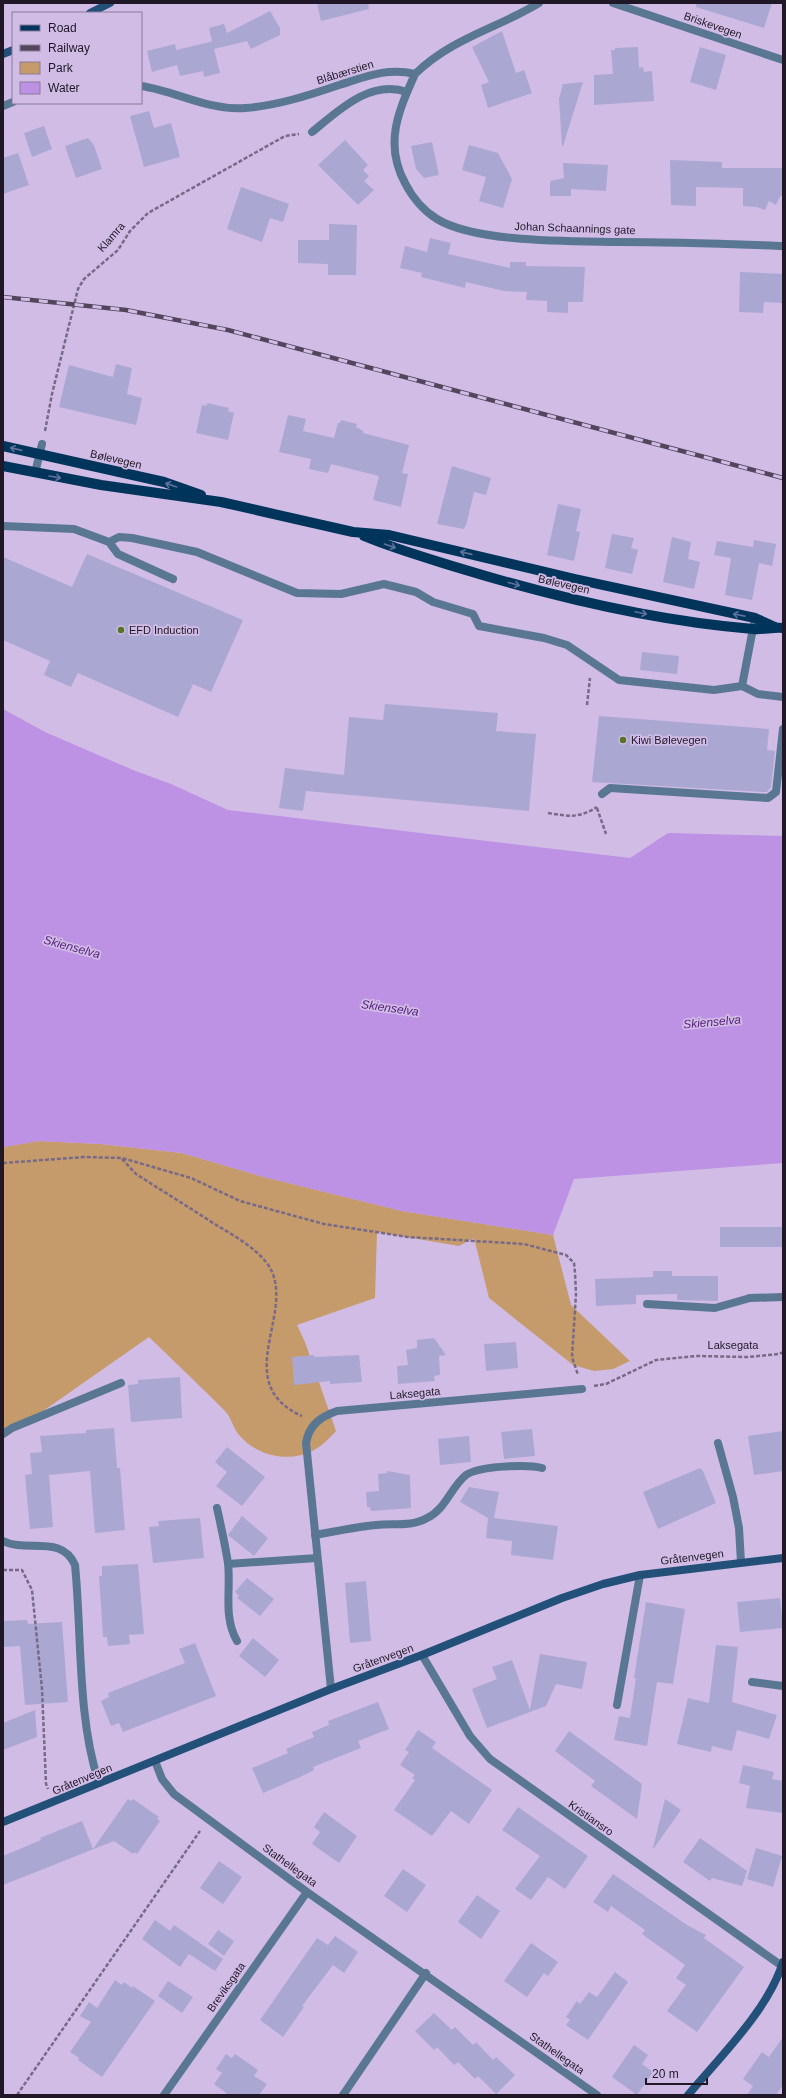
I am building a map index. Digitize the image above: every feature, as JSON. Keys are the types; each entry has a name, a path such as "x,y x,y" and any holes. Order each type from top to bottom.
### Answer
{"main road":[{"name":"Bølevegen","path":"3,446 164,482 221,502"},
{"name":"Bølevegen","path":"3,466 35,473 161,494 221,502 353,532 389,535 575,579 755,618 779,628"},
{"name":"Bølevegen","path":"353,532 397,549 498,580 554,594 653,615 753,629 779,628"}],"street":[{"path":"92,12 110,3"},
{"path":"416,74 431,59 452,45 497,25 539,3"},
{"name":"Briskevegen","path":"613,3 783,60"},
{"name":"Blåbærstien","path":"142,86 224,107 244,108 276,103 339,86 369,74 390,71 416,74"},
{"name":"Johan Schaannings gate","path":"416,74 407,92 396,124 394,148 397,169 408,189 421,206 437,219 452,226 492,234 547,240 783,246"},
{"path":"312,132 358,98 374,91 389,88 407,92"},
{"path":"35,473 42,444"},
{"path":"3,526 74,528 109,542 118,554 173,579"},
{"path":"109,542 119,537 132,538 197,552 297,593 341,594 384,584 401,587 426,596 433,602 473,614 479,626 544,638 567,645 619,680 714,690 742,686 758,694 783,697"},
{"path":"742,686 755,618"},
{"path":"602,794 610,788 768,798 776,792 783,729"},
{"path":"647,1304 715,1308 750,1298 783,1296"},
{"path":"3,1434 12,1428 120,1383"},
{"name":"Laksegata","path":"315,1422 325,1415 337,1411 582,1389"},
{"path":"315,1422 308,1432 306,1443 330,1689"},
{"path":"718,1443 733,1497 739,1528 741,1562"},
{"path":"315,1535 376,1525 411,1524 428,1518 443,1506 467,1475 480,1470 518,1466 542,1468"},
{"path":"217,1508 228,1564 227,1602 231,1631 237,1641"},
{"path":"3,1541 18,1546 52,1546 67,1554 75,1565 87,1727 92,1762 99,1784"},
{"path":"228,1564 317,1558"},
{"name":"Gråtenvegen","path":"3,1822 155,1762 330,1689 422,1655 562,1598 603,1584 640,1575 783,1558"},
{"path":"617,1705 640,1575"},
{"name":"Kristiansro","path":"422,1655 470,1736 490,1759 782,1964"},
{"path":"752,1682 783,1686"},
{"name":"Stathellegata","path":"155,1762 162,1779 174,1794 307,1892 426,1973 597,2095"},
{"name":"Breviksgata","path":"164,2095 307,1892"},
{"path":"688,2095 755,2013 768,1994 782,1964"},
{"path":"343,2095 426,1973"}],"path":[{"name":"Klamra","path":"42,444 52,394 77,296 84,280 118,250 130,231 148,213 285,136 312,132"},
{"path":"587,705 591,670 596,664"},
{"path":"548,813 566,816 584,816 597,807 602,794"},
{"path":"597,807 606,834"},
{"path":"3,1163 84,1156 122,1158 191,1178 240,1201 324,1224 408,1237 524,1244 566,1255 574,1264 576,1294 572,1357 582,1389"},
{"path":"122,1158 136,1174 248,1245 266,1262 276,1280 275,1304 266,1364 269,1383 275,1396 290,1411 315,1422"},
{"name":"Laksegata","path":"582,1389 606,1384 656,1360 696,1356 748,1357 779,1354 783,1352"},
{"path":"3,1570 22,1570 32,1590 42,1689 46,1784 53,1803"},
{"path":"17,2095 208,1819"}],"green space":[{"path":"39,1141 101,1144 182,1153 260,1176 402,1211 553,1235 571,1305 630,1361 613,1369 594,1371 573,1365 489,1298 474,1238 459,1246 377,1232 375,1298 297,1325 305,1342 336,1431 313,1451 291,1457 279,1456 268,1454 247,1443 239,1435 225,1411 149,1337 3,1439 3,1147"}],"water":[{"name":"Skienselva","path":"3,709 45,732 133,770 171,784 228,810 630,858 668,833 783,836 783,1163 574,1179 553,1235 402,1211 260,1176 182,1153 101,1144 39,1141 3,1147"}],"building":[{"path":"317,3 368,3 369,9 321,21"},
{"path":"696,3 772,3 764,28 696,7"},
{"path":"270,11 280,28 280,35 251,49 247,41 214,49 220,73 204,77 203,71 180,76 177,65 152,72 147,51 175,44 176,50 210,42 212,41 209,28 224,24 227,33"},
{"path":"502,31 516,73 524,70 532,93 488,108 481,85 489,82 472,47"},
{"path":"638,47 639,68 643,67 644,72 652,71 654,101 594,105 594,75 613,74 611,50 615,50 615,48"},
{"path":"700,47 726,55 716,90 690,82"},
{"path":"583,82 562,146 559,99 563,84"},
{"path":"149,111 154,128 171,123 180,157 144,167 130,116"},
{"path":"44,126 52,149 32,157 24,133"},
{"path":"88,138 94,145 102,169 76,178 65,146"},
{"path":"345,140 368,165 363,170 369,176 364,181 374,190 358,205 318,165"},
{"path":"432,142 439,175 424,178 416,169 411,146"},
{"path":"469,145 498,153 512,179 503,208 479,201 486,177 462,170"},
{"path":"18,153 29,185 3,194 3,158"},
{"path":"670,160 722,162 722,168 783,168 783,196 780,196 776,205 769,201 765,210 757,207 743,206 743,188 696,187 696,206 671,205"},
{"path":"563,163 608,165 606,191 571,189 571,196 550,196 550,181 564,178"},
{"path":"241,187 289,204 283,222 270,218 262,242 227,229"},
{"path":"329,224 357,225 356,275 328,275 328,264 298,263 298,240 329,240"},
{"path":"430,238 451,243 448,254 510,268 510,262 526,262 526,266 585,267 583,302 568,302 568,313 547,312 547,301 526,300 527,292 504,291 466,282 465,288 421,277 422,273 400,268 405,246 427,252"},
{"path":"740,272 783,274 783,303 764,302 763,313 739,312"},
{"path":"116,364 132,368 127,394 142,398 136,425 59,407 69,365 113,377"},
{"path":"207,403 229,408 228,411 234,413 228,440 196,433 202,405 207,406"},
{"path":"288,415 306,419 303,431 334,438 338,423 340,423 341,420 357,424 356,427 363,431 363,433 409,445 402,473 408,474 401,507 373,500 379,476 331,464 328,473 309,469 311,459 279,452"},
{"path":"452,466 491,478 486,495 474,492 464,529 437,524"},
{"path":"558,504 581,509 576,531 580,532 574,561 547,555"},
{"path":"612,534 634,538 631,548 638,550 632,574 605,568"},
{"path":"672,537 691,542 688,559 700,562 694,589 663,582"},
{"path":"754,540 776,544 772,566 759,563 752,600 725,595 731,558 714,555 717,541 753,547"},
{"name":"EFD Induction","path":"87,554 243,620 211,692 193,684 178,717 78,673 71,687 44,675 50,661 3,640 3,557 72,587"},
{"path":"642,652 679,656 677,674 640,670"},
{"path":"385,704 498,713 496,731 536,734 529,811 306,791 303,811 279,808 285,768 344,775 349,717 383,720"},
{"path":"599,716 769,729 767,750 775,751 771,787 767,792 763,792 592,782"},
{"path":"720,1227 783,1227 783,1247 720,1247"},
{"path":"653,1271 672,1271 672,1276 718,1276 718,1301 677,1300 677,1294 636,1295 636,1304 596,1306 595,1279 653,1277"},
{"path":"434,1338 446,1355 439,1356 440,1375 434,1376 435,1381 398,1384 397,1366 408,1365 406,1350 417,1348 417,1340"},
{"path":"516,1342 518,1368 486,1371 484,1344"},
{"path":"314,1355 314,1357 359,1355 362,1382 330,1384 330,1381 294,1385 292,1357"},
{"path":"180,1377 182,1418 131,1422 128,1385 138,1384 138,1380"},
{"path":"114,1428 117,1468 120,1468 125,1530 95,1533 90,1471 49,1475 53,1527 30,1529 25,1475 32,1474 30,1453 42,1452 40,1436 86,1433 86,1430"},
{"path":"532,1429 535,1456 504,1459 501,1432"},
{"path":"783,1431 783,1471 754,1475 748,1436"},
{"path":"469,1436 471,1462 440,1465 438,1439"},
{"path":"227,1447 265,1477 242,1506 216,1486 227,1472 215,1462"},
{"path":"700,1468 703,1471 716,1503 658,1529 643,1492"},
{"path":"387,1471 410,1475 411,1508 371,1511 370,1507 367,1507 366,1492 379,1491 378,1474 387,1473"},
{"path":"469,1487 499,1492 494,1518 558,1526 553,1560 511,1555 512,1541 486,1538 488,1518 460,1502"},
{"path":"242,1516 268,1538 254,1556 228,1535"},
{"path":"200,1518 204,1558 153,1563 149,1527 159,1526 158,1521"},
{"path":"138,1564 144,1634 129,1635 130,1644 108,1646 107,1637 103,1637 99,1576 102,1576 102,1566"},
{"path":"247,1578 274,1599 260,1616 237,1598 239,1596 235,1592"},
{"path":"366,1581 371,1641 350,1643 345,1583"},
{"path":"780,1598 783,1628 740,1632 737,1602"},
{"path":"646,1602 685,1609 673,1684 657,1682 647,1746 614,1740 619,1716 630,1718 636,1678 634,1678"},
{"path":"27,1620 28,1624 62,1622 68,1702 25,1705 20,1646 3,1647 3,1621"},
{"path":"253,1638 279,1660 265,1677 239,1656"},
{"path":"195,1643 216,1696 123,1732 119,1723 111,1726 101,1701 109,1697 108,1693 185,1663 179,1649"},
{"path":"716,1645 738,1647 732,1702 777,1715 769,1739 737,1730 732,1751 712,1746 711,1752 677,1744 688,1698 709,1703"},
{"path":"540,1654 587,1662 582,1689 556,1684 546,1706 487,1728 472,1689 497,1679 492,1667 512,1660 530,1710"},
{"path":"378,1702 389,1729 358,1741 361,1748 313,1767 314,1770 263,1793 252,1768 288,1753 286,1749 314,1737 312,1732 329,1725 328,1721"},
{"path":"35,1710 37,1737 3,1750 3,1723"},
{"path":"418,1730 436,1742 432,1748 492,1790 469,1824 451,1811 432,1836 394,1810 415,1780 412,1778 415,1775 400,1765 409,1752 405,1750"},
{"path":"569,1731 642,1784 637,1819 591,1786 595,1781 555,1751"},
{"path":"743,1765 774,1772 772,1779 783,1781 783,1813 746,1808 750,1786 739,1783"},
{"path":"128,1799 131,1801 133,1799 159,1817 157,1819 160,1821 137,1854 134,1852 133,1854 114,1841 3,1885 3,1856 41,1840 40,1838 82,1821 93,1849"},
{"path":"665,1799 681,1810 653,1848"},
{"path":"518,1807 588,1856 565,1889 548,1877 531,1900 515,1889 540,1856 502,1830"},
{"path":"324,1812 357,1836 339,1863 312,1844 320,1832 314,1827"},
{"path":"700,1838 747,1871 742,1886 712,1878 710,1881 683,1862"},
{"path":"756,1848 782,1856 773,1887 747,1879"},
{"path":"219,1861 242,1877 223,1904 200,1888"},
{"path":"403,1869 426,1885 407,1912 384,1896"},
{"path":"613,1874 687,1925 706,1935 704,1938 744,1967 697,2032 667,2011 686,1985 676,1978 685,1965 642,1934 645,1930 611,1906 608,1912 593,1902"},
{"path":"477,1895 500,1911 481,1939 458,1922"},
{"path":"155,1920 170,1931 174,1925 223,1959 215,1971 189,1954 180,1967 142,1939"},
{"path":"218,1930 234,1941 224,1956 208,1944"},
{"path":"335,1936 358,1952 344,1973 333,1965 302,2006 304,2007 283,2037 260,2020 317,1938 328,1945"},
{"path":"531,1943 558,1962 548,1976 544,1973 527,1997 504,1981"},
{"path":"615,1972 628,1982 588,2040 566,2025 570,2020 566,2017 577,2001 580,2004 589,1992 597,1997"},
{"path":"115,1980 122,1985 124,1982 132,1988 133,1986 155,2001 102,2077 78,2060 79,2058 70,2052 91,2022 80,2016 89,2002 97,2008"},
{"path":"168,1981 193,1997 182,2013 158,1996"},
{"path":"434,2013 452,2030 455,2027 473,2045 476,2042 493,2060 496,2057 515,2075 496,2094 478,2076 475,2079 458,2062 454,2065 437,2047 434,2050 415,2031"},
{"path":"783,2037 783,2085 776,2095 747,2095 753,2086 743,2079 762,2052 769,2057"},
{"path":"634,2045 648,2055 642,2064 653,2072 637,2095 612,2077"},
{"path":"226,2054 232,2058 235,2054 258,2070 254,2076 267,2084 259,2095 229,2095 214,2084 222,2073 216,2069"}],"railway":[{"path":"3,297 126,310 228,330 783,478"}],"place":[{"name":"EFD Induction","path":"121,630"},
{"name":"Kiwi Bølevegen","path":"623,740"}]}
